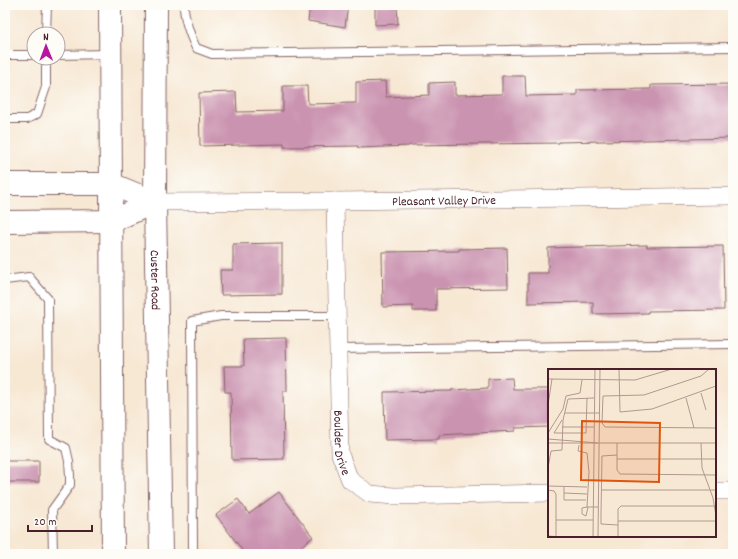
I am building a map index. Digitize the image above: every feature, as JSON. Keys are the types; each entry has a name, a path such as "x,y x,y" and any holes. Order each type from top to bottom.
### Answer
{"main road":[{"path":"110,5 113,554"},
{"name":"Custer Road","path":"156,5 155,202 161,554"},
{"name":"Pleasant Valley Drive","path":"5,184 111,184 155,202"},
{"name":"Pleasant Valley Drive","path":"5,222 112,221 155,202"}],"street":[{"name":"Pleasant Valley Drive","path":"155,202 733,196"},
{"name":"Boulder Drive","path":"335,201 340,454 350,480 370,494 394,496 548,493"},
{"path":"716,491 733,490"}],"lane":[{"path":"46,5 46,26"},
{"path":"184,5 189,34 196,48 212,54 733,47"},
{"path":"66,55 110,54"},
{"path":"5,55 26,55"},
{"path":"5,120 27,119 37,114 46,87 46,66"},
{"path":"5,280 29,277 48,299 49,439 66,448 70,476 70,485 52,510 53,554"},
{"path":"192,554 192,321 221,316 337,316"},
{"path":"338,349 733,344"}],"building":[{"path":"310,5 348,5 345,27 308,21"},
{"path":"375,5 397,5 398,24 375,25"},
{"path":"502,76 525,76 526,96 577,95 577,90 651,89 651,85 733,84 733,138 559,143 409,145 358,148 358,146 284,147 284,144 200,146 199,93 236,92 237,112 283,111 283,86 307,86 308,104 356,103 356,82 385,81 386,97 429,95 429,83 455,82 455,95 502,94"},
{"path":"282,243 282,294 221,295 220,270 233,270 233,244"},
{"path":"647,245 647,247 723,246 724,310 648,311 648,313 593,314 593,302 528,303 528,273 548,273 548,248"},
{"path":"507,248 508,288 436,289 436,311 413,311 413,306 383,307 382,252 459,251 459,249"},
{"path":"286,338 287,391 283,391 284,459 232,460 231,392 225,392 224,366 244,366 243,339"},
{"path":"512,378 513,389 548,389 548,427 515,428 515,431 439,435 439,439 385,440 384,392 452,391 451,390 488,388 488,379"},
{"path":"5,461 39,461 39,482 5,482"},
{"path":"279,492 313,537 291,554 245,554 216,515 238,499 249,514"}]}
